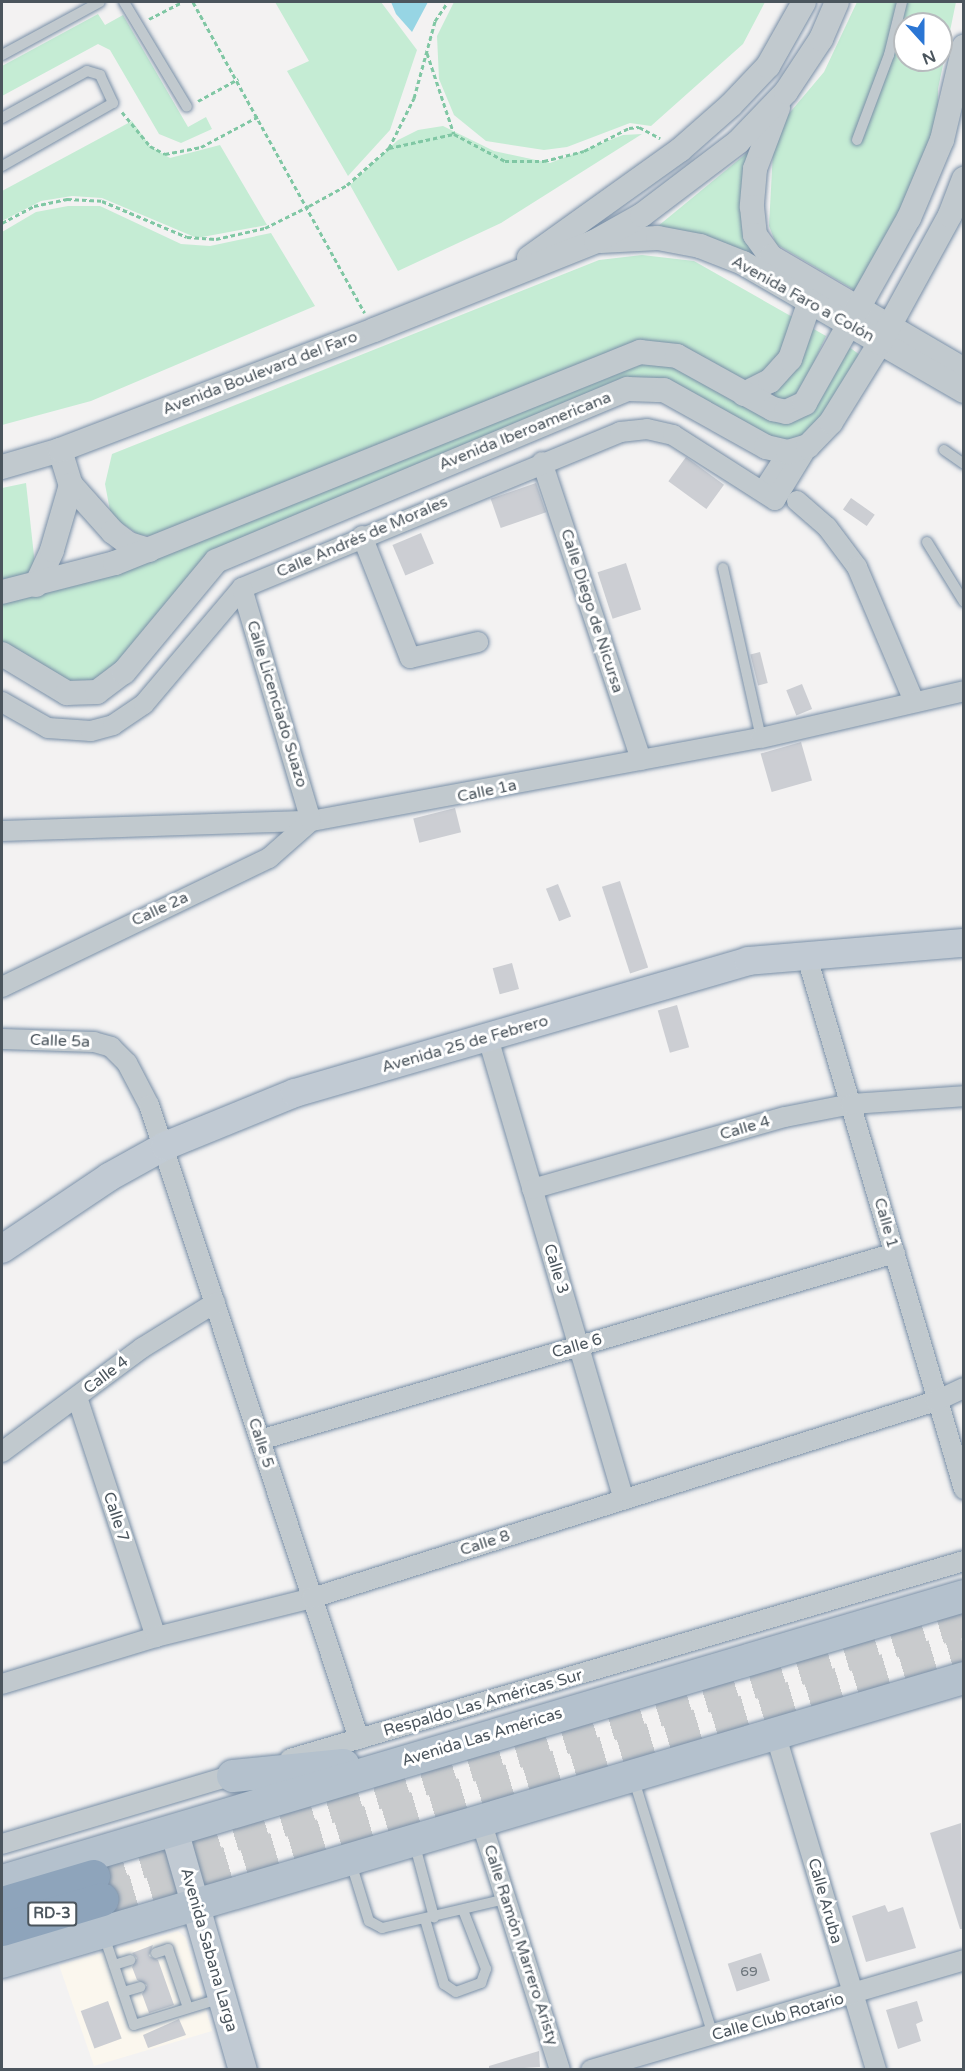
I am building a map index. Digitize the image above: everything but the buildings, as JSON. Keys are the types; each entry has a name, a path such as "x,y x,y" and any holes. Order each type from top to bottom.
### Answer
{"highway":[{"name":"RD-3","path":"2,1903 98,1887 2,1929"}],"main road":[{"name":"Avenida 25 de Febrero","path":"2,1249 109,1177 165,1146 295,1093 748,961 963,943"},
{"name":"Avenida Las Américas","path":"2,1881 963,1596"},
{"path":"2,1962 963,1678"},
{"path":"233,1776 361,1763 522,1725"},
{"name":"Avenida Sabana Larga","path":"174,1830 243,2070"}],"street":[{"name":"Avenida Boulevard del Faro","path":"516,270 680,150 768,66 804,2"},
{"name":"Avenida Boulevard del Faro","path":"2,467 60,450 374,330 516,270 596,241 686,185 738,142 786,92 822,39 837,2"},
{"name":"Avenida Iberoamericana","path":"2,591 36,585 149,550 640,352 677,356 744,394 786,412 805,403 909,218 942,140 963,47"},
{"name":"Avenida Faro a Colón","path":"786,92 755,168 755,235 771,257 853,317 884,335 963,391"},
{"path":"798,449 831,423 884,335 950,215 963,179"},
{"name":"Avenida Faro a Colón","path":"596,241 658,238 700,246 743,263 810,301 853,317"},
{"path":"744,394 770,381 790,359 810,301"},
{"name":"Avenida Faro a Colón","path":"884,335 963,370"},
{"name":"Avenida Iberoamericana","path":"2,654 67,693 97,692 124,672 216,561 628,389 664,390 766,447 798,449"},
{"name":"Calle Andrés de Morales","path":"2,702 48,728 91,731 113,726 144,704 242,588 362,536 620,432 646,429 673,435 769,496 798,449"},
{"path":"60,450 71,485 112,532 129,544 149,550"},
{"name":"Calle Diego de Nicursa","path":"542,462 641,760"},
{"path":"36,585 52,550 71,485"},
{"path":"797,501 826,527 857,567 899,656 914,699"},
{"path":"362,536 410,658 478,642"},
{"name":"Calle Licenciado Suazo","path":"242,588 311,821"},
{"name":"Calle 1a","path":"2,831 311,821 451,799 761,738 914,699 963,691"},
{"name":"Calle 2a","path":"2,987 269,858 311,821"},
{"name":"Calle 1","path":"807,957 963,1490"},
{"name":"Calle 3","path":"488,1038 624,1499"},
{"name":"Calle 5a","path":"2,1039 94,1042 111,1047 132,1074 165,1146"},
{"name":"Calle 4","path":"532,1189 785,1117 851,1104 963,1096"},
{"name":"Calle 5","path":"165,1146 359,1739"},
{"name":"Calle 6","path":"260,1440 895,1253"},
{"name":"Calle 4","path":"2,1452 77,1397 215,1303"},
{"name":"Calle 8","path":"2,1684 156,1637 312,1598 936,1401 963,1388"},
{"name":"Calle 7","path":"77,1397 156,1637"},
{"name":"Respaldo Las Américas Sur","path":"2,1844 963,1561"},
{"name":"Calle Aruba","path":"775,1733 876,2070"},
{"name":"Calle Ramón Marrero Aristy","path":"482,1821 560,2070"},
{"name":"Calle Club Rotario","path":"591,2070 853,1996 963,1960"}],"lane":[{"path":"2,55 99,2"},
{"path":"124,2 187,107"},
{"path":"857,140 902,2"},
{"path":"2,118 87,71 100,75 113,103 2,166"},
{"path":"944,450 963,464"},
{"path":"927,542 963,602"},
{"path":"723,568 761,738"},
{"path":"633,1776 713,2035"},
{"path":"413,1841 444,1984 456,1992 481,1983 486,1969 463,1910"},
{"path":"350,1860 369,1921 382,1928 506,1899"},
{"path":"103,1932 134,2025 222,1998"},
{"path":"156,1953 168,1949 188,2008"},
{"path":"114,1965 130,1960"},
{"path":"165,1980 177,1976"},
{"path":"123,1992 140,1987"}],"path":[{"path":"138,26 182,2"},
{"path":"193,2 259,116 374,330"},
{"path":"2,223 34,206 67,199 102,201 187,237 216,239 265,228 309,207 347,185 389,148 414,98 435,21 448,2"},
{"path":"426,53 454,134"},
{"path":"187,107 238,79"},
{"path":"113,103 150,146 165,154 201,147 259,116"},
{"path":"389,148 454,134 505,161 544,161 574,154 639,127 680,150"}],"shaded area":[{"path":"178,1931 186,1938 212,2031 94,2066 59,1965"}],"green space":[{"path":"275,2 381,2 417,50 390,130 348,176 287,71 309,61"},
{"path":"454,2 765,2 743,44 651,126 630,123 567,147 544,150 486,141 454,115 439,79 437,36"},
{"path":"857,2 956,2 953,16 953,12 893,12 893,72 942,72 938,89 938,127 900,220 856,291 776,244 769,226 773,151 786,117 824,72"},
{"path":"98,14 105,25 123,15 188,127 206,117 212,129 181,143 159,134 110,50 98,44 2,96 2,66"},
{"path":"132,121 150,146 170,158 220,145 267,225 197,238 102,198 72,196 41,201 2,221 2,191"},
{"path":"443,126 494,151 550,163 623,135 642,134 501,223 398,271 350,185 398,140 418,130"},
{"path":"748,152 747,205 780,275 652,231"},
{"path":"68,206 100,206 181,244 210,246 271,233 315,306 91,401 2,425 2,232 36,212"},
{"path":"642,255 694,261 826,336 799,395 779,402 676,348 160,537 139,535 111,516 105,484 112,454 599,260"},
{"path":"845,344 864,358 818,433 788,448 664,386 255,537 95,688 65,688 2,651 2,596 646,357 674,361 789,417"},
{"path":"26,483 36,574 2,581 2,488"}],"water":[{"path":"391,2 428,2 412,32 396,14"}],"tunnel":[{"path":"93,1876 964,1620"},
{"path":"102,1899 964,1647"}]}
